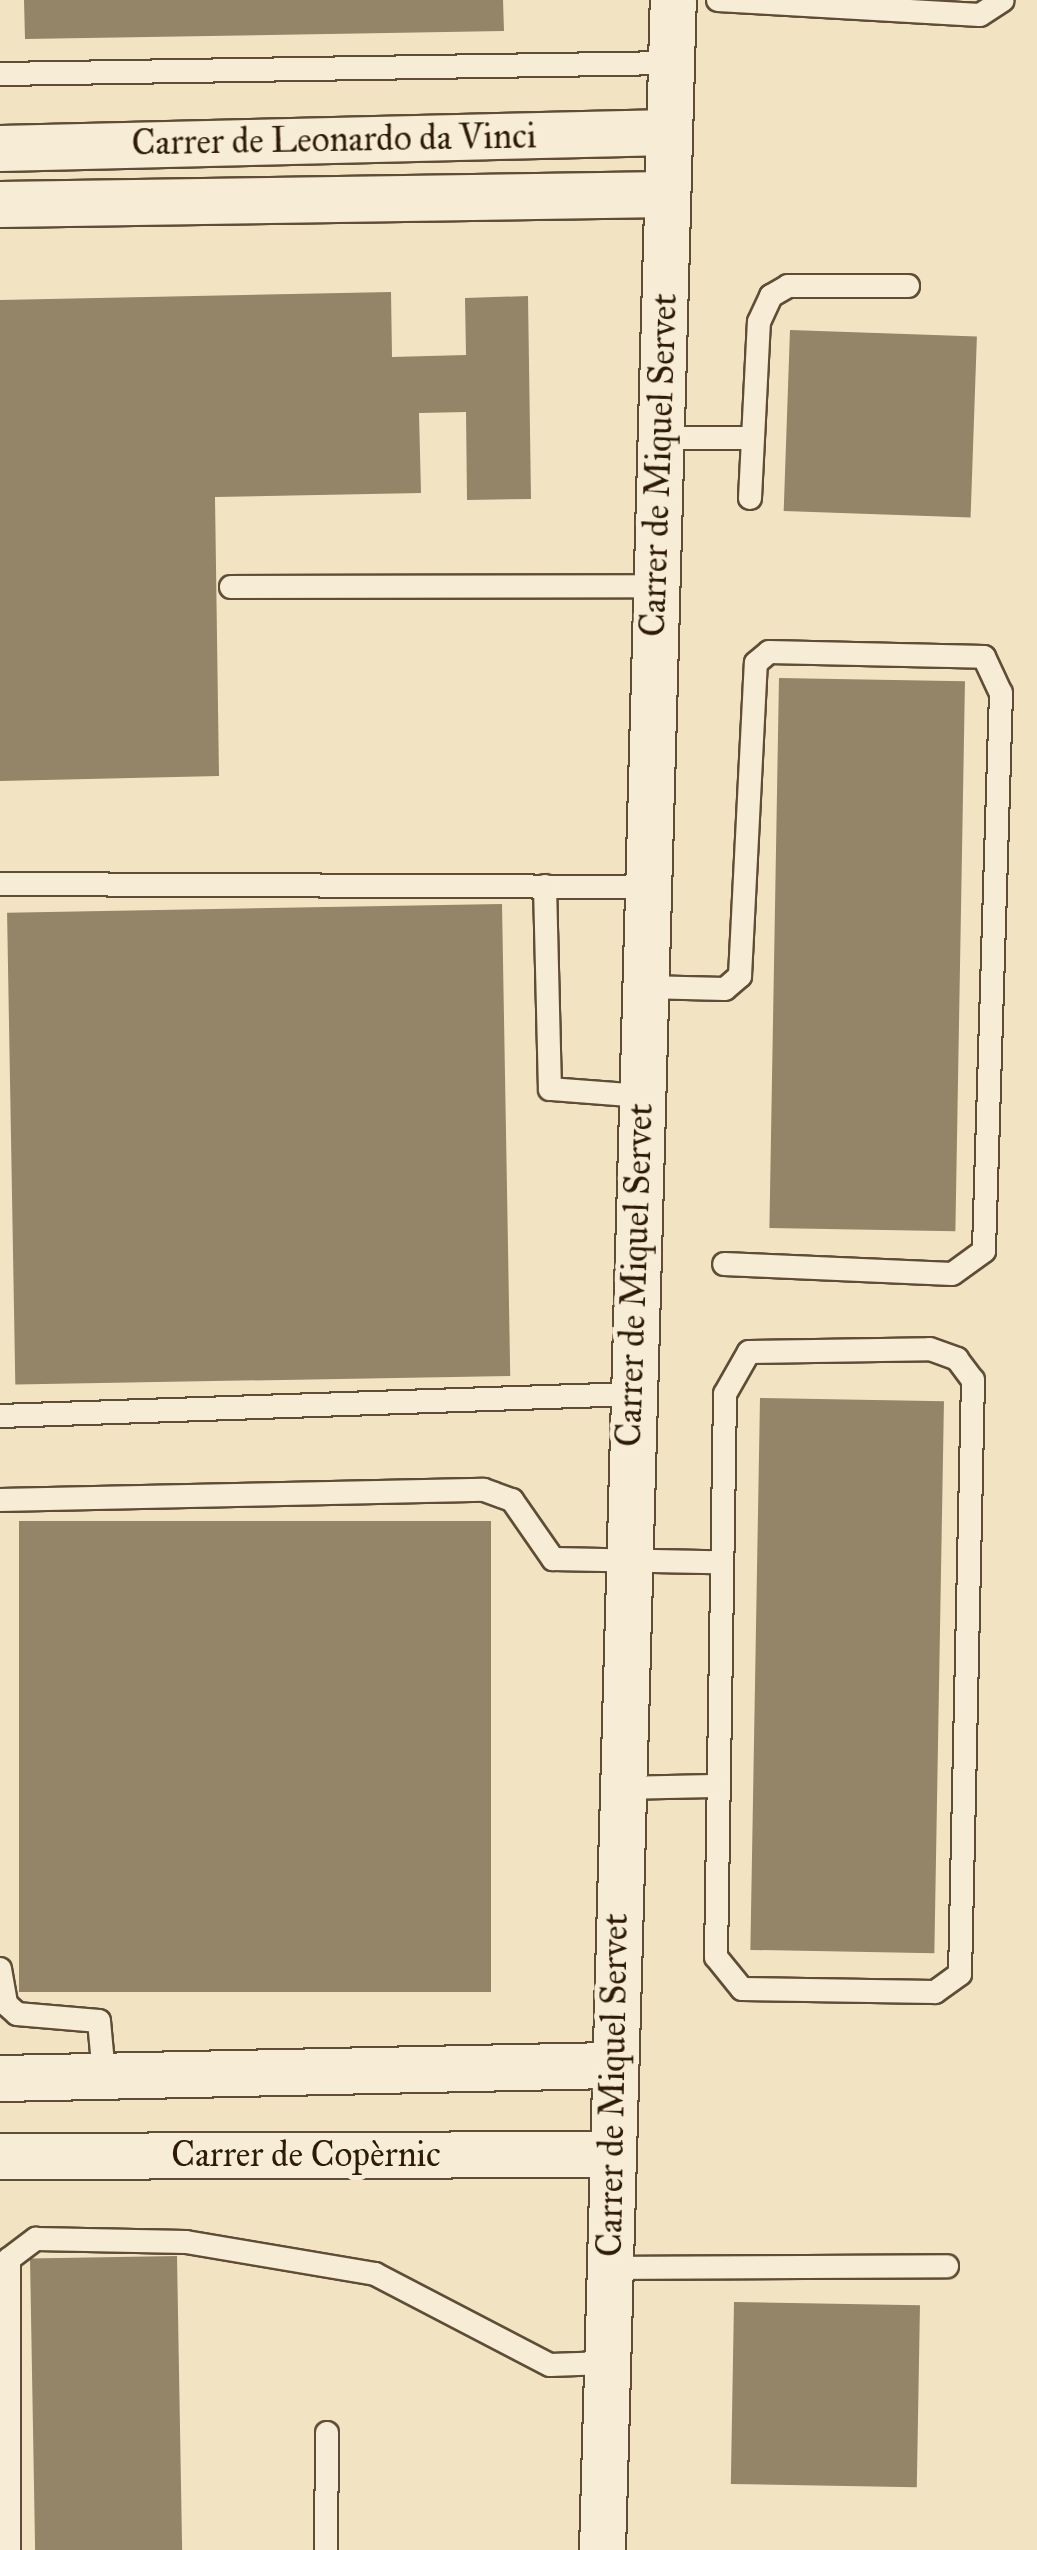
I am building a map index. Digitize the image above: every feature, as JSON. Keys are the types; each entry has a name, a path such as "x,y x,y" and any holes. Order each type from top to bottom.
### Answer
{"street":[{"name":"Carrer de Miquel Servet","path":"602,2550 612,2065 673,0"},
{"name":"Carrer de Leonardo da Vinci","path":"0,148 669,132"},
{"name":"Carrer de Leonardo da Vinci","path":"0,204 667,194"},
{"path":"0,2078 612,2065"},
{"name":"Carrer de Copèrnic","path":"0,2156 612,2154"}],"lane":[{"path":"718,0 980,15 1003,0"},
{"path":"0,74 671,63"},
{"path":"750,498 750,438 759,322 771,296 788,286 908,286"},
{"path":"660,438 750,438"},
{"path":"231,587 656,586"},
{"path":"644,987 725,989 740,976 756,663 769,652 984,656 1001,694 984,1251 952,1274 724,1264"},
{"path":"0,884 646,887"},
{"path":"546,886 550,1090 640,1096"},
{"path":"930,1350 957,1359 973,1380 960,1974 935,1992 742,1989 724,1978 716,1957 716,1562 725,1394 749,1352 930,1350"},
{"path":"0,1416 632,1394"},
{"path":"0,1500 484,1490 512,1500 553,1558 626,1563 716,1562"},
{"path":"620,1788 714,1786"},
{"path":"0,1969 6,2004 17,2014 99,2022 104,2075"},
{"path":"9,2550 9,2259 36,2239 186,2242 376,2274 550,2365 607,2363"},
{"path":"610,2268 947,2266"},
{"path":"326,2550 328,2433"}],"building":[{"path":"24,0 503,0 504,31 25,39"},
{"path":"391,292 392,357 466,355 465,298 528,296 531,499 467,500 466,412 419,413 421,493 215,497 219,776 0,781 0,300"},
{"path":"790,330 977,337 971,517 784,511"},
{"path":"779,678 965,681 955,1231 769,1228"},
{"path":"502,904 510,1376 15,1385 7,913"},
{"path":"760,1398 944,1401 934,1953 750,1950"},
{"path":"19,1521 491,1521 491,1992 19,1992"},
{"path":"177,2256 182,2550 35,2550 30,2259"},
{"path":"734,2302 920,2305 917,2487 731,2484"}]}
